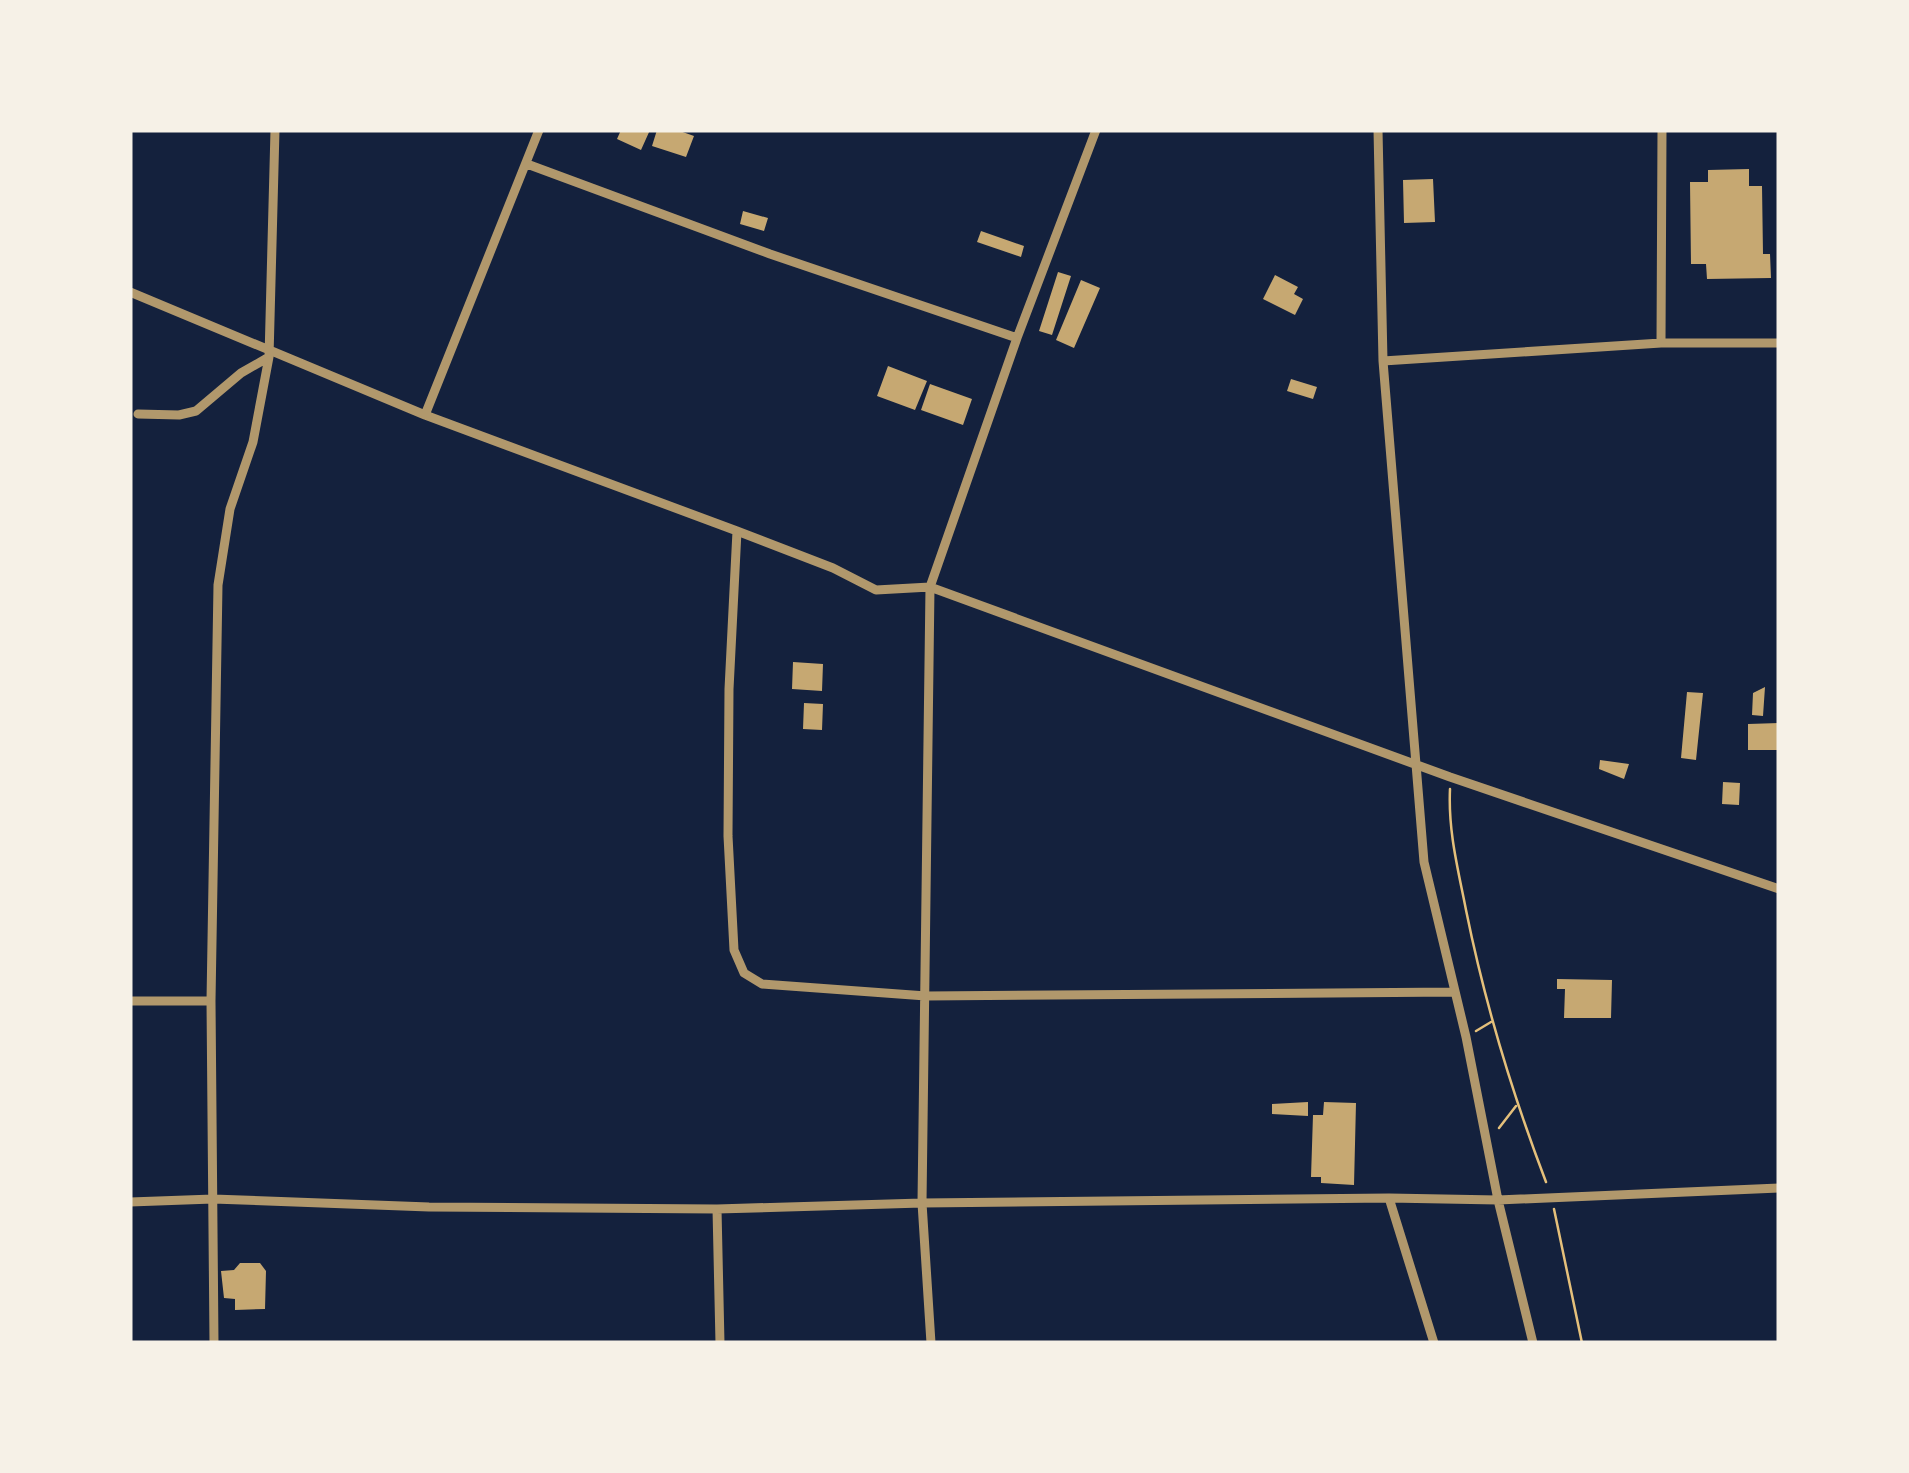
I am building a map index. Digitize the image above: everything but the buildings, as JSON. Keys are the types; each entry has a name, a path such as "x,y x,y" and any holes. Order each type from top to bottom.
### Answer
{"street":[{"path":"214,1343 210,1001 218,584 230,508 253,442 269,352 276,130"},
{"path":"425,415 539,130"},
{"path":"931,1343 922,1203 930,588 1017,338 1096,130"},
{"path":"1378,130 1383,361 1424,862 1533,1343"},
{"path":"1661,342 1662,130"},
{"path":"527,164 770,254 1017,338"},
{"path":"130,292 425,415 738,531 876,590 930,588 1450,778 1779,889"},
{"path":"1383,361 1661,342 1779,344"},
{"path":"138,414 179,415 196,411 269,352"},
{"path":"738,531 728,836 734,950 744,973 762,984 926,996 1454,992"},
{"path":"130,1001 210,1001"},
{"path":"130,1202 717,1209 922,1203 1498,1200 1779,1188"},
{"path":"1389,1198 1434,1343"},
{"path":"717,1209 720,1343"}],"path":[{"path":"1450,778 1449,823 1481,984 1517,1105 1551,1198 1582,1343"},
{"path":"1488,1144 1517,1105"}]}
